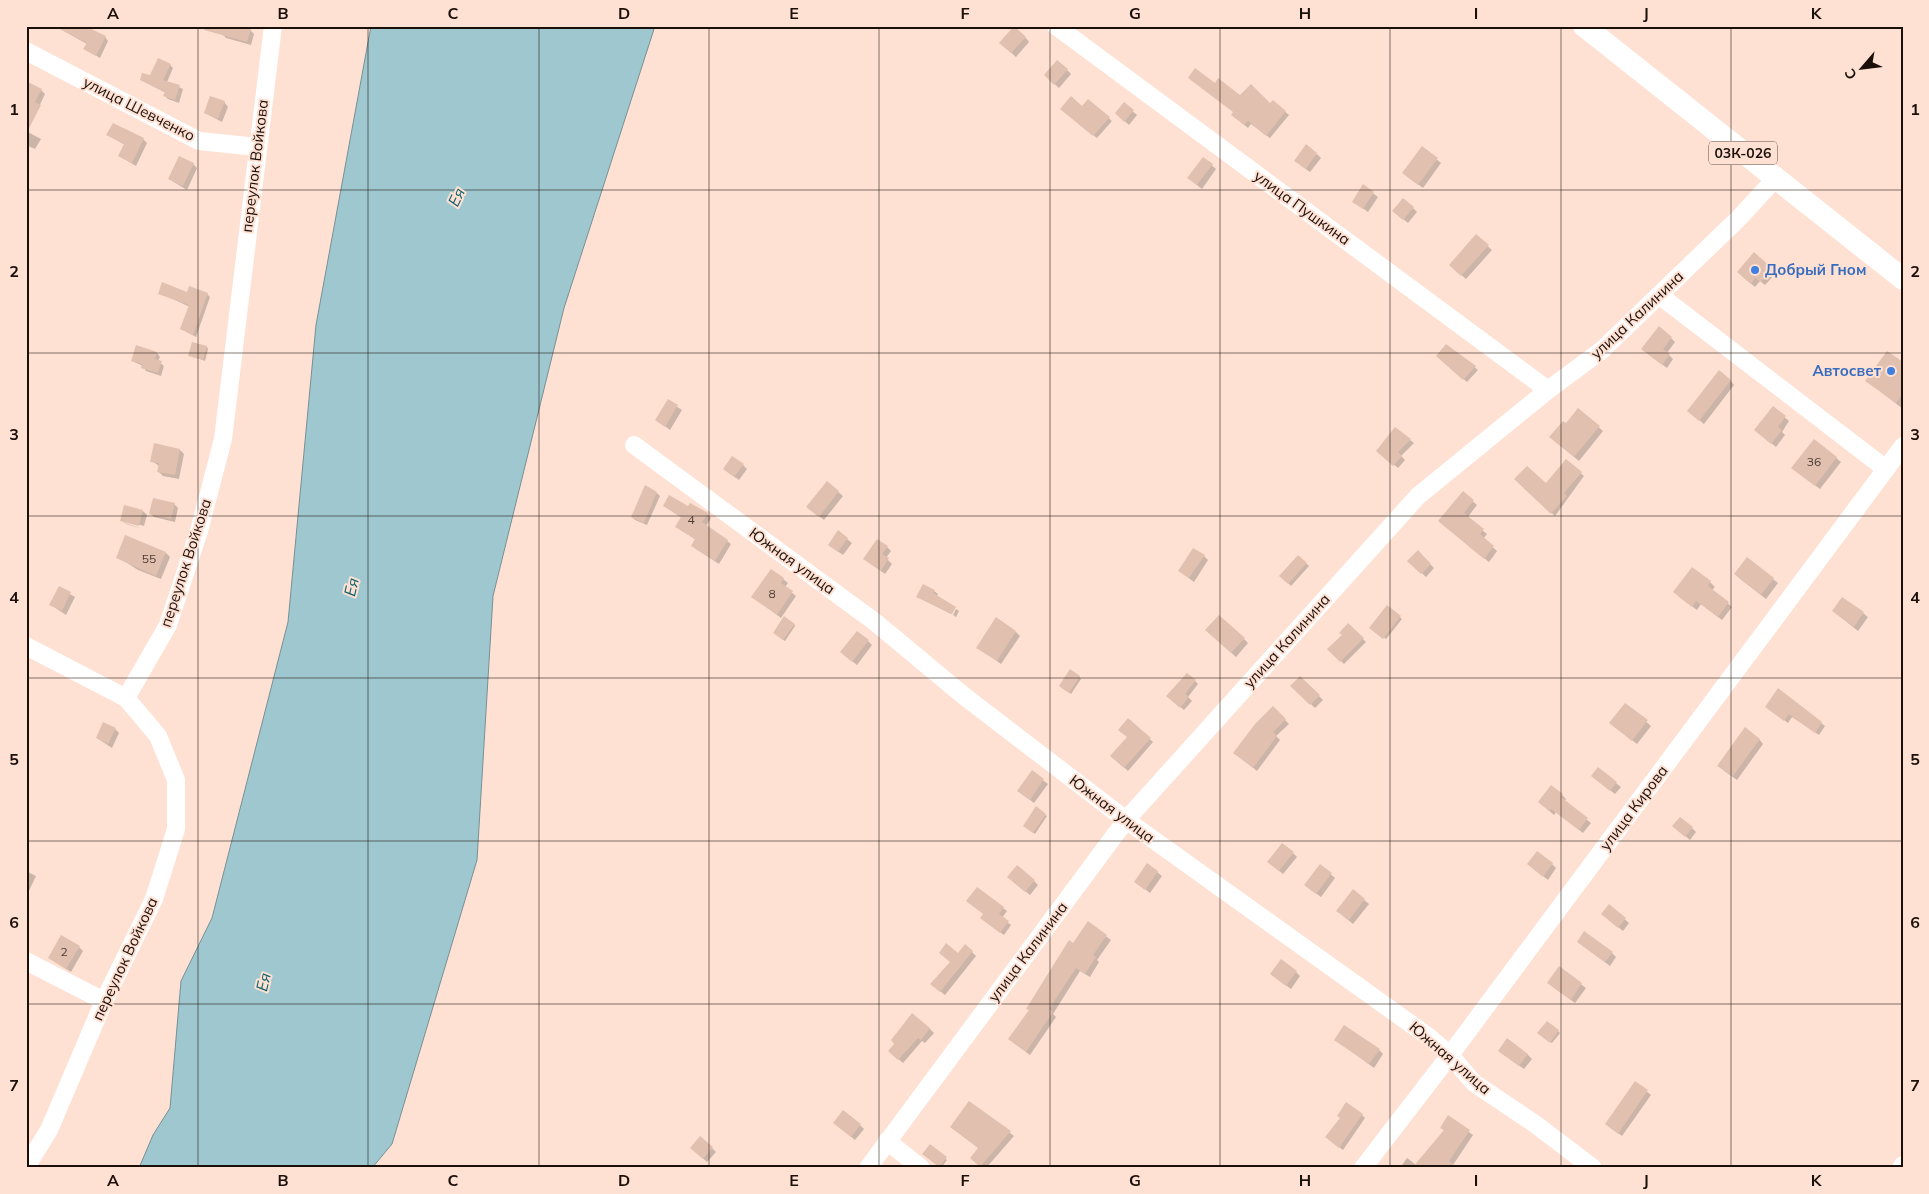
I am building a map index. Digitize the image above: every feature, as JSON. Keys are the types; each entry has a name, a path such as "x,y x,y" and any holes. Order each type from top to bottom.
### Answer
{"main road":[{"name":"03К-026","path":"1584,26 1903,279"}],"street":[{"name":"переулок Войкова","path":"26,1167 49,1130 104,1001 154,899 176,829 176,780 158,736 126,698 168,625 199,531 223,439 273,26"},
{"name":"улица Пушкина","path":"1056,26 1548,390"},
{"name":"улица Шевченко","path":"26,51 200,141 257,147"},
{"name":"улица Калинина","path":"868,1168 1126,820 1418,496 1548,390 1602,350 1739,218 1775,179"},
{"path":"1659,295 1886,469"},
{"name":"Южная улица","path":"634,445 875,622 964,696 1126,820 1429,1037 1474,1082 1536,1124 1593,1168"},
{"name":"улица Кирова","path":"1363,1168 1450,1056 1903,446"},
{"path":"26,646 126,698"},
{"path":"26,960 104,1001"},
{"path":"887,1141 921,1168"},
{"path":"1901,1168 1903,1164"}],"water":[{"name":"Ея","path":"371,26 655,26 564,308 493,596 477,860 392,1144 372,1168 139,1168 153,1135 170,1108 181,981 212,918 288,622 316,325"}],"building":[{"path":"54,26 85,26 106,36 96,56 83,49 87,43"},
{"path":"205,26 241,26 251,29 247,42 204,30"},
{"path":"1014,26 1026,37 1011,53 999,43"},
{"path":"158,58 171,64 163,80 180,85 175,100 163,96 165,92 140,80 142,73 150,75"},
{"path":"1057,60 1068,69 1054,85 1044,75"},
{"path":"1195,68 1215,83 1218,78 1240,95 1251,84 1270,103 1273,100 1286,111 1266,136 1248,121 1244,125 1231,115 1233,112 1188,78"},
{"path":"26,81 42,89 35,102 41,105 26,134"},
{"path":"210,96 225,101 218,119 204,113"},
{"path":"1071,96 1082,106 1088,99 1110,117 1093,136 1060,109"},
{"path":"1124,102 1134,110 1124,122 1115,113"},
{"path":"113,123 144,138 132,163 118,156 124,144 106,135"},
{"path":"1306,144 1317,153 1306,169 1294,161"},
{"path":"1422,146 1438,158 1418,185 1402,173"},
{"path":"179,156 194,163 183,186 168,179"},
{"path":"1203,157 1213,164 1197,185 1187,178"},
{"path":"1363,184 1374,192 1363,209 1352,202"},
{"path":"1403,198 1414,207 1403,220 1392,211"},
{"path":"1476,234 1489,245 1461,276 1449,265"},
{"name":"Добрый Гном","path":"1754,252 1772,268 1761,282 1755,278 1751,284 1737,272"},
{"path":"162,282 187,292 189,286 208,293 193,335 180,329 189,305 158,294"},
{"path":"1659,326 1672,337 1663,349 1670,354 1662,365 1641,349"},
{"path":"192,342 207,346 203,360 188,356"},
{"path":"1446,344 1476,366 1463,380 1436,356"},
{"path":"136,345 157,352 155,359 162,361 158,373 141,368 142,364 131,361"},
{"path":"1887,351 1903,362 1903,393 1896,403 1865,381"},
{"path":"1719,370 1731,380 1699,421 1687,411"},
{"path":"668,399 678,405 665,427 655,420"},
{"path":"1773,406 1786,416 1778,427 1782,430 1771,444 1754,430"},
{"path":"1578,408 1600,426 1574,457 1549,437 1563,421 1566,423"},
{"path":"1395,427 1411,439 1398,452 1402,456 1393,466 1376,451"},
{"path":"1814,439 1837,457 1815,486 1791,468"},
{"path":"154,443 180,449 175,475 157,472 159,463 150,462"},
{"path":"732,456 744,464 734,477 723,469"},
{"path":"1566,459 1582,472 1564,493 1567,496 1551,514 1514,479 1527,466 1546,483"},
{"path":"827,481 839,491 819,517 806,507"},
{"path":"645,485 657,492 644,523 631,517"},
{"path":"1463,491 1474,500 1464,513 1484,529 1480,534 1494,546 1484,559 1438,521"},
{"path":"669,495 688,506 690,503 708,513 702,522 728,540 715,561 691,546 695,539 675,527 681,517 663,506"},
{"path":"153,498 175,503 171,519 149,514"},
{"path":"124,505 143,510 139,526 120,521"},
{"path":"838,530 848,538 838,552 828,545"},
{"path":"125,535 166,552 156,576 116,558"},
{"path":"877,539 888,546 882,554 889,558 881,571 863,559"},
{"path":"1193,548 1205,555 1189,578 1178,571"},
{"path":"1418,550 1431,564 1421,574 1407,561"},
{"path":"1298,555 1307,563 1288,584 1279,576"},
{"path":"1747,557 1774,578 1761,595 1734,574"},
{"path":"1692,567 1711,581 1708,586 1729,602 1718,617 1696,601 1692,607 1673,592"},
{"path":"771,569 784,578 781,583 793,591 777,615 751,597"},
{"path":"923,584 935,590 933,593 956,607 952,614 916,597"},
{"path":"59,586 71,592 62,611 49,605"},
{"path":"1842,597 1864,612 1854,627 1832,611"},
{"path":"1387,605 1401,616 1383,639 1369,628"},
{"path":"1219,615 1245,638 1231,653 1205,630"},
{"path":"784,616 795,624 783,640 773,633"},
{"path":"996,617 1016,631 997,661 976,648"},
{"path":"1348,623 1364,638 1340,662 1327,649 1342,635 1339,633"},
{"path":"857,631 869,640 852,662 840,652"},
{"path":"1070,669 1080,676 1069,693 1059,686"},
{"path":"1187,673 1196,680 1185,694 1189,697 1180,708 1166,696"},
{"path":"1300,676 1320,695 1310,705 1290,686"},
{"path":"1778,688 1822,722 1815,733 1789,714 1784,721 1765,707"},
{"path":"1625,703 1648,720 1632,741 1609,723"},
{"path":"1273,706 1286,719 1273,732 1277,736 1253,768 1233,753 1255,724"},
{"path":"1128,718 1151,738 1124,768 1110,756 1127,737 1118,730"},
{"path":"103,722 116,728 108,744 96,738"},
{"path":"1745,727 1760,739 1733,776 1717,766"},
{"path":"1598,767 1617,782 1610,791 1591,776"},
{"path":"1032,770 1044,779 1030,800 1017,791"},
{"path":"1551,785 1563,794 1561,797 1588,818 1579,830 1551,809 1549,811 1538,802"},
{"path":"1036,806 1046,814 1033,833 1023,826"},
{"path":"1680,817 1693,827 1685,837 1672,826"},
{"path":"1282,843 1294,852 1279,871 1267,862"},
{"path":"1537,851 1553,863 1543,877 1527,864"},
{"path":"1147,863 1158,871 1145,890 1134,882"},
{"path":"1320,864 1332,873 1316,894 1304,885"},
{"path":"1017,865 1035,880 1025,892 1007,877"},
{"path":"977,887 1004,907 999,914 1009,921 1000,933 980,918 983,914 966,901"},
{"path":"1353,889 1365,899 1349,920 1336,911"},
{"path":"1609,904 1626,918 1618,928 1601,914"},
{"path":"1088,921 1107,935 1093,955 1096,957 1085,974 1076,968 1049,1009 1053,1012 1026,1052 1008,1039 1029,1010 1026,1009 1069,940 1073,943"},
{"path":"1584,931 1613,952 1605,962 1577,942"},
{"path":"61,935 80,946 66,969 48,958"},
{"path":"946,943 958,953 965,944 973,951 940,992 930,984 950,962 939,953"},
{"path":"1281,959 1297,971 1286,986 1270,974"},
{"path":"1559,966 1582,983 1571,1000 1547,983"},
{"path":"912,1013 930,1028 921,1040 918,1038 898,1060 888,1051 894,1044 891,1040"},
{"path":"1547,1021 1559,1030 1550,1043 1537,1033"},
{"path":"1344,1025 1380,1049 1369,1064 1334,1040"},
{"path":"1507,1038 1528,1054 1519,1066 1498,1051"},
{"path":"1635,1081 1648,1090 1618,1134 1605,1124"},
{"path":"969,1101 1011,1131 980,1167 970,1158 978,1148 950,1127"},
{"path":"1346,1102 1363,1114 1339,1148 1325,1137 1340,1118 1337,1116"},
{"path":"843,1110 861,1124 851,1137 833,1123"},
{"path":"1448,1115 1470,1130 1449,1161 1458,1168 1412,1168 1444,1130 1440,1128"},
{"path":"700,1136 713,1147 703,1159 690,1148"},
{"path":"930,1144 947,1157 939,1167 922,1154"}],"place":[{"name":"Добрый Гном","path":"1755,270"},
{"name":"Автосвет","path":"1891,371"}]}
